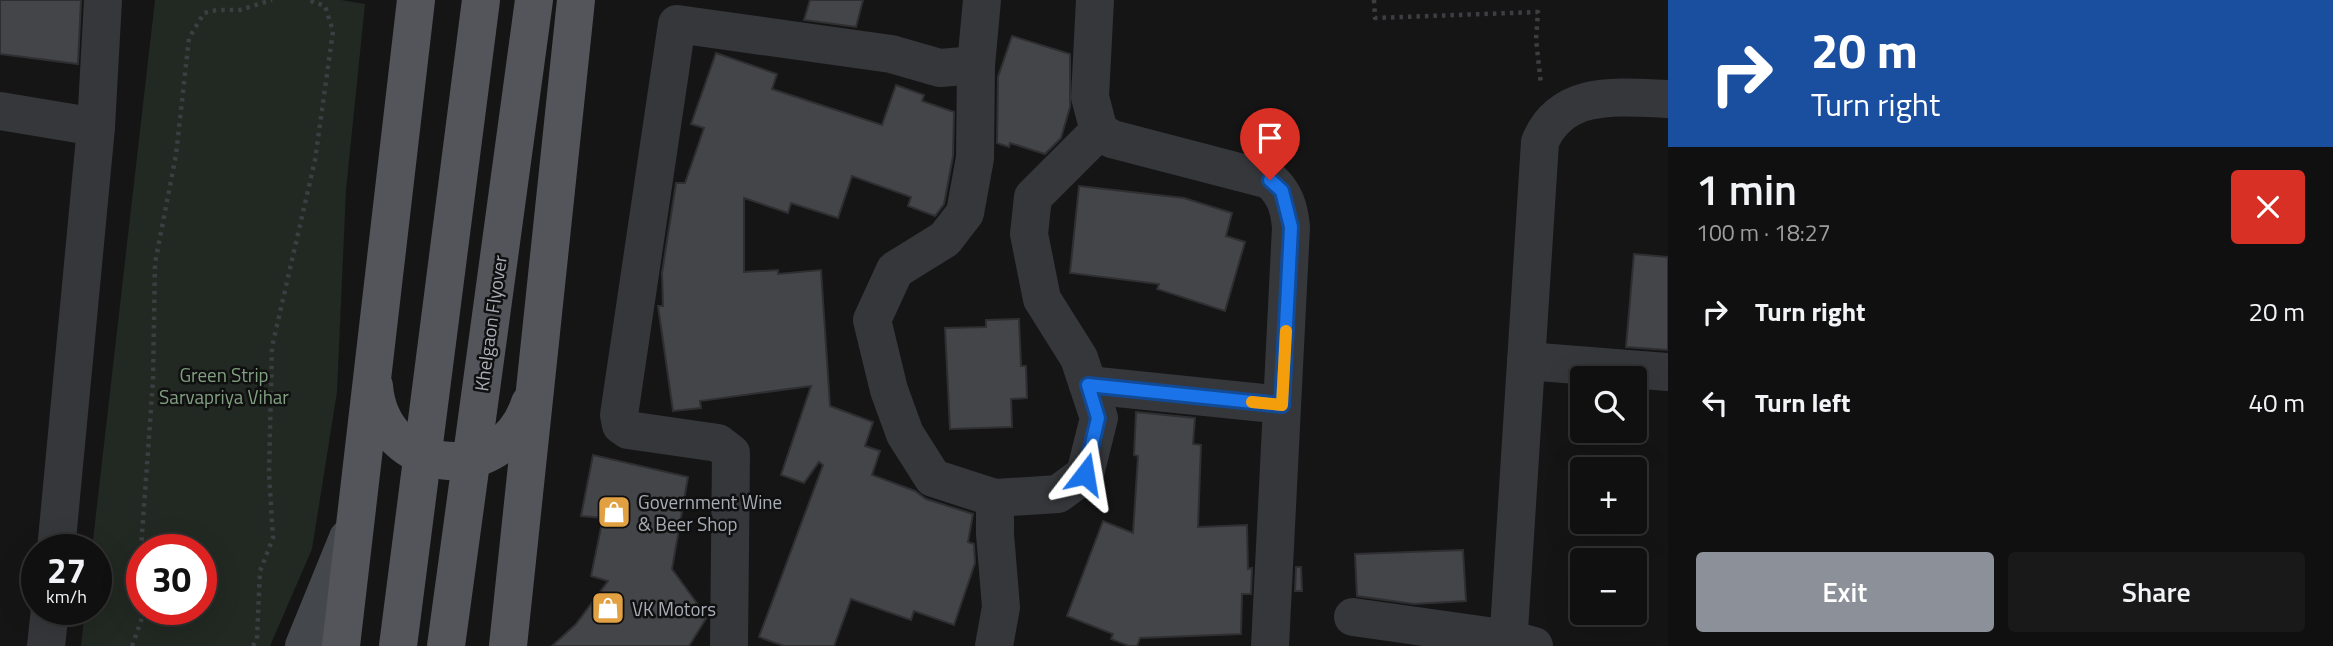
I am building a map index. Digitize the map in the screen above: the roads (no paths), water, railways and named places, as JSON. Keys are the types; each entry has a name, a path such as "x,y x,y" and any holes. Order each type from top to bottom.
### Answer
{"main road":[{"path":"341,646 416,0"},
{"path":"398,646 481,0"},
{"name":"Khelgaon Flyover","path":"446,646 534,0"},
{"path":"511,641 534,391 576,0"},
{"path":"373,372 376,403 390,432 414,452 444,462 476,460 503,446 524,422 534,391"},
{"path":"304,646 356,518"}],"street":[{"path":"58,534 96,127 103,0"},
{"path":"982,0 976,65 975,158 965,213 945,239 895,270 872,320 889,390 905,434 933,478 995,498 1058,494 1085,474 1098,418 1079,358 1042,299 1028,234 1033,197 1099,131"},
{"path":"1096,0 1090,97 1099,131 1112,139 1270,180 1282,191 1291,227 1270,646"},
{"path":"729,646 731,453 718,443 628,430 621,425 619,415 677,24 891,54 940,68 976,65"},
{"path":"1353,617 1517,644 1526,361 1540,142 1558,112 1575,105 1612,97 1668,99"},
{"path":"0,111 96,127"},
{"path":"1526,361 1668,372"},
{"path":"1088,385 1282,405"},
{"path":"994,646 1001,607 995,498"},
{"path":"46,646 48,625"}],"place":[{"name":"Government Wine & Beer Shop","path":"614,512"},
{"name":"VK Motors","path":"608,608"}],"park label":[{"name":"Green Strip Sarvapriya Vihar","path":"224,385"}]}
